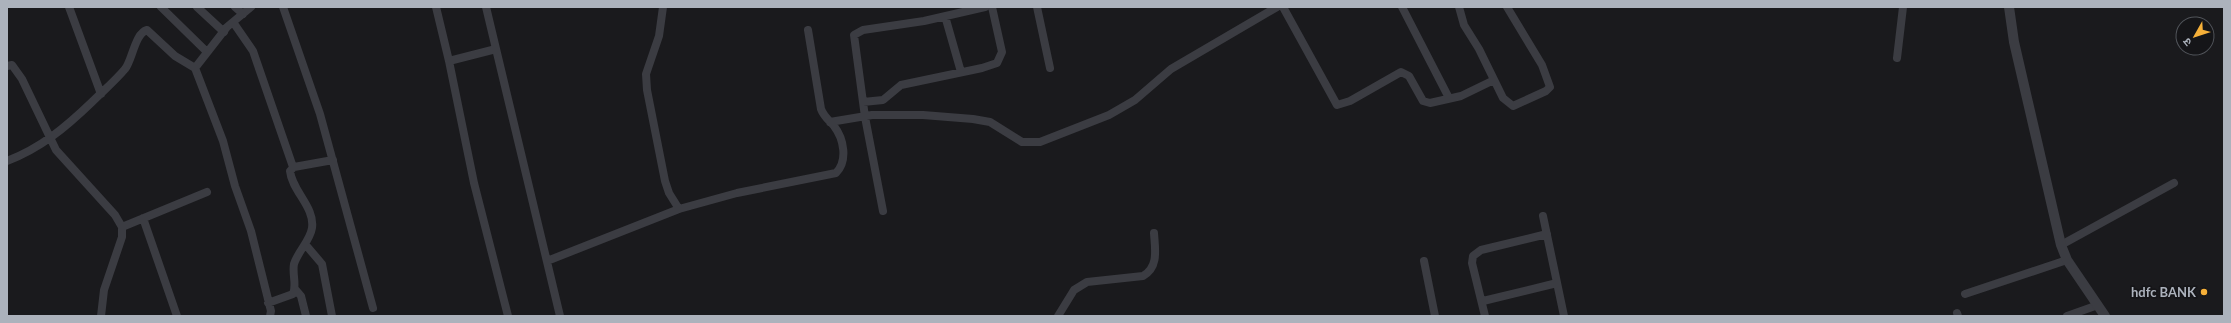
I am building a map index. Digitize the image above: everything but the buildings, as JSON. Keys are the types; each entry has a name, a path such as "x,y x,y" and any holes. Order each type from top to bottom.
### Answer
{"street":[{"path":"69,7 101,94"},
{"path":"161,7 207,52"},
{"path":"197,7 224,32"},
{"path":"235,7 243,14"},
{"path":"195,68 233,22 251,7"},
{"path":"283,7 320,114 373,308"},
{"path":"436,7 449,61 474,183 508,316"},
{"path":"486,7 560,316"},
{"path":"663,7 659,36 646,74 647,90 665,181 669,193 679,209"},
{"path":"883,211 865,117 854,35 863,30 945,16 986,7"},
{"path":"863,102 883,100 901,85 982,68 1000,60 1002,52 992,7"},
{"path":"1037,7 1050,68"},
{"path":"830,122 865,117 923,115 973,119 990,122 1022,142 1040,142 1109,115 1135,100 1171,69 1277,7"},
{"path":"1283,7 1329,93 1337,105 1350,102 1401,72 1409,76 1423,101 1430,103 1461,96 1494,80"},
{"path":"1402,7 1449,98"},
{"path":"1459,7 1464,25 1479,49 1503,98 1513,106 1546,92 1550,88 1542,65 1507,7"},
{"path":"1897,58 1902,7"},
{"path":"2009,7 2014,42 2061,245 2067,260 2105,316"},
{"path":"945,16 961,72"},
{"path":"233,22 253,51 293,167 290,171 291,177 307,206 312,221 312,229 294,265 295,290 301,296 306,316"},
{"path":"7,161 26,154 50,140 101,94 127,67 144,30 149,32 185,64 195,68 223,141 236,186 252,231 270,316"},
{"path":"547,261 679,209 737,193 836,173 842,165 842,142 837,130 826,119 820,109 808,30"},
{"path":"449,61 496,49"},
{"path":"7,66 12,65 22,79 50,140 68,164 115,215 122,227 120,243 104,290 101,316"},
{"path":"293,167 333,160"},
{"path":"2061,245 2174,183"},
{"path":"122,227 207,192"},
{"path":"1543,216 1564,316"},
{"path":"143,218 177,316"},
{"path":"1058,316 1079,285 1088,282 1143,276 1150,272 1155,260 1154,233"},
{"path":"1485,316 1483,301 1472,263 1473,256 1481,250 1547,234"},
{"path":"305,244 322,264 332,316"},
{"path":"1965,294 2067,260"},
{"path":"1424,261 1435,316"},
{"path":"1483,301 1557,283"},
{"path":"268,303 289,297 295,290"},
{"path":"2067,316 2098,305"}],"place":[{"name":"hdfc BANK","path":"2204,292"}]}
